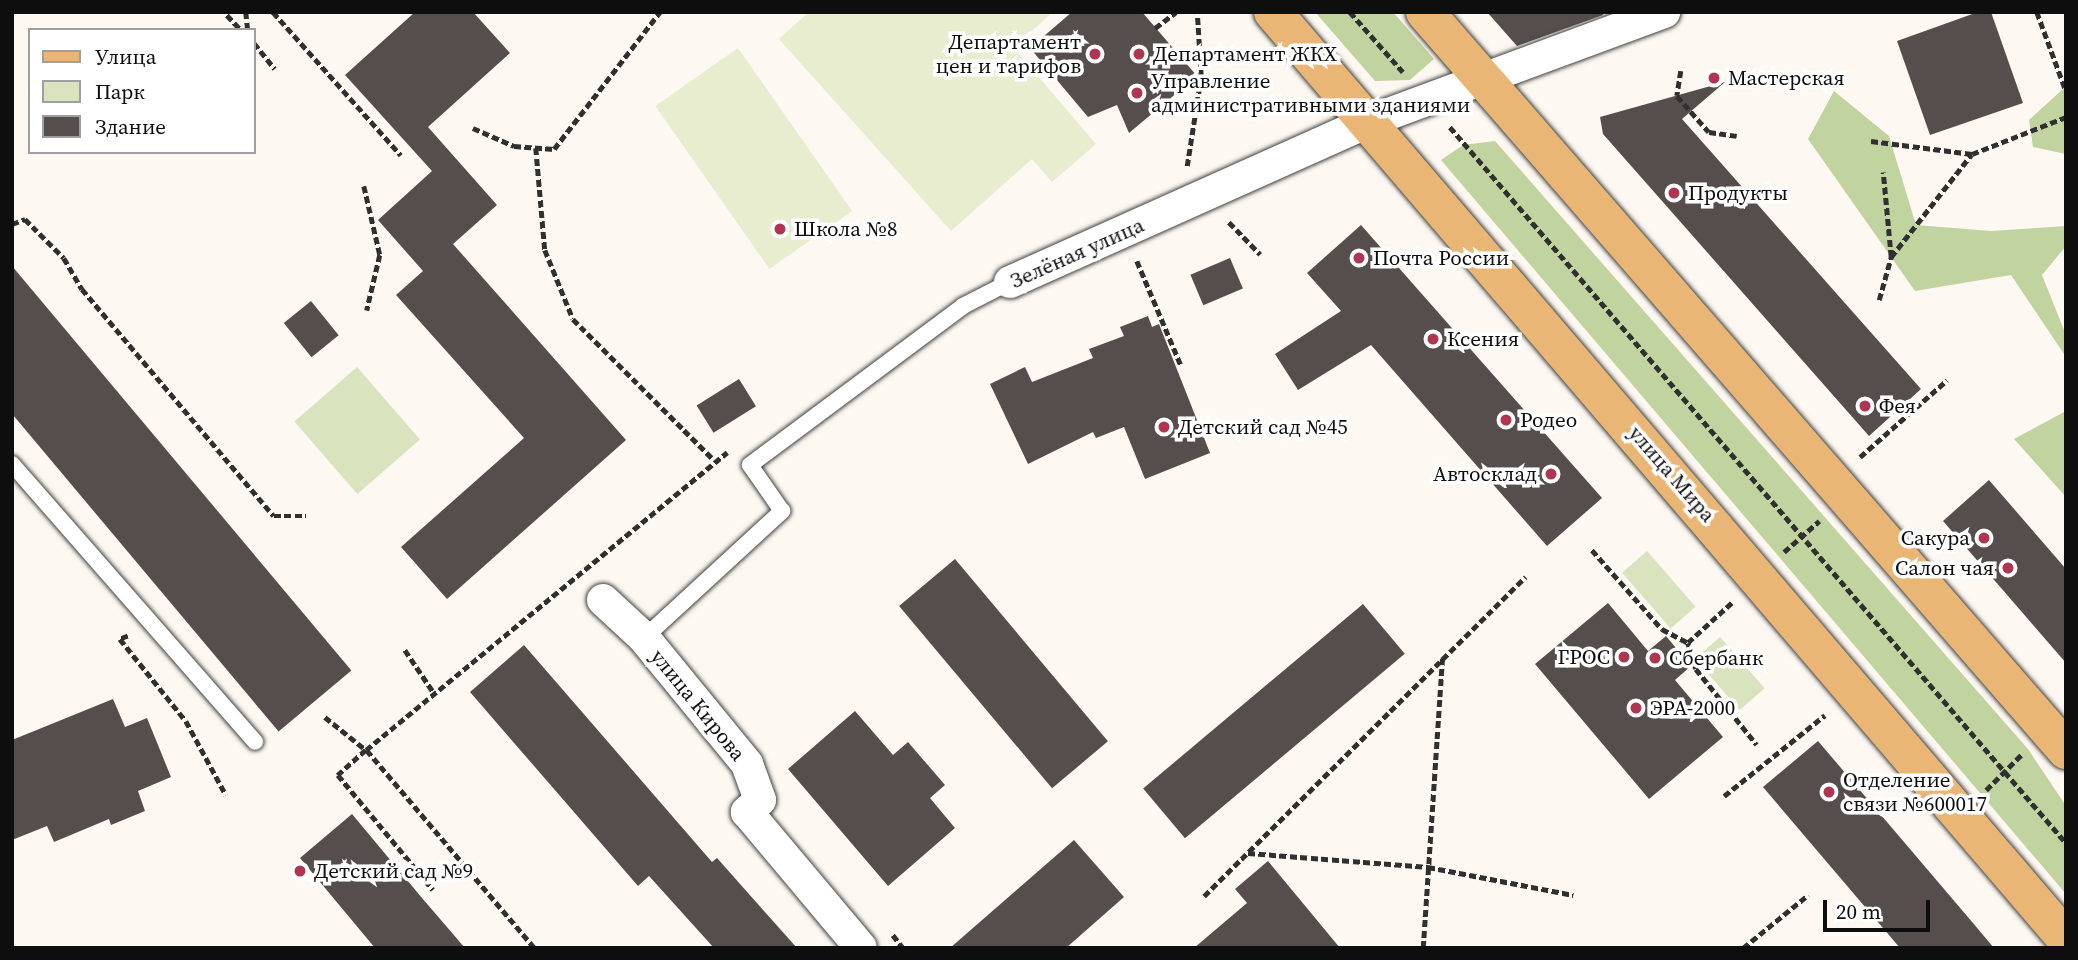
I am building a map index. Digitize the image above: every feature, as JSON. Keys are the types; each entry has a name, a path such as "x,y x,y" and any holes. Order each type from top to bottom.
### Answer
{"main road":[{"name":"улица Мира","path":"1273,12 2066,939"},
{"path":"1425,12 2057,740"}],"street":[{"name":"Зелёная улица","path":"1010,282 1203,198 1367,122 1664,12"},
{"name":"улица Кирова","path":"603,600 644,638 747,764 760,800 747,812 861,948"}],"lane":[{"name":"Зелёная улица","path":"644,638 782,511 750,465 963,306 1010,282"},
{"path":"12,464 255,741"}],"path":[{"path":"273,12 401,155"},
{"path":"473,128 514,146 554,149 660,12"},
{"path":"1160,12 1166,19"},
{"path":"1155,28 1176,12"},
{"path":"1186,170 1201,77 1196,12"},
{"path":"1350,12 1803,534 2066,843"},
{"path":"2037,12 2066,91"},
{"path":"227,15 239,28"},
{"path":"256,45 275,69"},
{"path":"1681,71 1676,96 1709,132 1737,136"},
{"path":"1871,141 1972,154 2066,117"},
{"path":"433,890 338,775 714,460 573,318 545,250 536,148"},
{"path":"1891,257 1972,154"},
{"path":"1879,300 1891,257 1883,172"},
{"path":"364,186 380,255 366,310"},
{"path":"1203,198 1259,254"},
{"path":"12,224 25,219 64,258 82,289 274,516 306,516"},
{"path":"1149,289 1181,365"},
{"path":"1854,462 1947,380"},
{"path":"1782,553 1820,521"},
{"path":"1592,550 1662,629 1688,643 1696,669 1757,745"},
{"path":"1204,896 1525,577"},
{"path":"1688,643 1732,603"},
{"path":"120,639 186,720 226,795"},
{"path":"405,650 434,693"},
{"path":"1423,948 1442,659"},
{"path":"1724,796 1828,713"},
{"path":"325,717 366,750 534,948"},
{"path":"1960,815 2005,771 2057,740"},
{"path":"1247,853 1428,867 1573,895"},
{"path":"1743,948 1808,895"}],"green space":[{"path":"809,12 1053,12 1013,47 1096,144 1052,182 1032,159 951,231 779,39"},
{"path":"1315,12 1393,12 1434,59 1410,80 1375,81"},
{"path":"738,48 852,211 769,269 655,106"},
{"path":"2066,51 2066,154 2033,147 2029,120 2063,89"},
{"path":"1834,91 1889,136 1916,225 1991,231 2066,226 2066,246 2042,275 2066,335 2066,357 2011,275 1915,291 1808,139"},
{"path":"1495,141 2028,749 2066,806 2066,894 1441,160 1463,145"},
{"path":"357,367 420,439 357,494 294,421"},
{"path":"2066,411 2066,497 2014,439"},
{"path":"1647,551 1696,607 1671,628 1622,573"},
{"path":"1720,637 1765,688 1740,710 1695,659"}],"building":[{"path":"415,12 473,12 510,53 428,127 497,205 453,244 626,440 447,599 401,547 524,438 396,295 423,271 378,220 432,171 345,75"},
{"path":"1072,12 1142,12 1197,76 1129,133 1117,105 1088,117 1030,48"},
{"path":"1487,12 1602,12 1603,15 1517,46"},
{"path":"1978,12 1991,12 2023,103 1930,135 1897,41"},
{"path":"1725,82 1682,119 1921,389 1869,436 1603,134 1600,117"},
{"path":"1361,225 1602,498 1547,546 1371,345 1298,390 1275,354 1341,311 1307,273"},
{"path":"1230,258 1243,288 1203,305 1190,275"},
{"path":"12,266 351,670 279,732 12,414"},
{"path":"311,301 339,335 311,357 284,323"},
{"path":"1148,316 1152,327 1159,324 1210,453 1145,479 1124,427 1096,438 1093,432 1028,464 990,384 1025,367 1032,382 1093,358 1089,349 1124,336 1120,327"},
{"path":"739,379 756,406 714,433 697,405"},
{"path":"1989,480 2066,569 2066,663 1943,521"},
{"path":"955,559 1108,741 1052,788 899,606"},
{"name":"ЭРА-2000","path":"1608,603 1648,651 1666,636 1691,666 1675,680 1723,737 1649,799 1535,664"},
{"path":"1363,604 1405,654 1185,838 1143,788"},
{"path":"524,645 712,862 717,858 797,948 714,948 649,876 638,886 470,692"},
{"path":"113,699 125,727 147,718 171,777 138,791 145,811 111,825 109,819 54,842 47,826 12,840 12,740"},
{"path":"855,711 893,755 908,742 945,785 930,798 955,828 888,886 788,769"},
{"path":"1818,741 1994,948 1900,948 1763,787"},
{"path":"352,814 465,948 375,948 300,858"},
{"path":"1074,840 1124,897 1066,948 950,948"},
{"path":"1268,861 1340,948 1194,948 1247,903 1235,889"}],"place":[{"name":"Департамент цен и тарифов","path":"1095,54"},
{"name":"Департамент ЖКХ","path":"1139,54"},
{"name":"Мастерская","path":"1714,78"},
{"name":"Управление административными зданиями","path":"1137,93"},
{"name":"Продукты","path":"1674,193"},
{"name":"Школа №8","path":"780,229"},
{"name":"Почта России","path":"1359,258"},
{"name":"Ксения","path":"1433,339"},
{"name":"Фея","path":"1865,406"},
{"name":"Родео","path":"1506,420"},
{"name":"Детский сад №45","path":"1164,427"},
{"name":"Автосклад","path":"1551,474"},
{"name":"Сакура","path":"1984,538"},
{"name":"Салон чая","path":"2008,568"},
{"name":"ГРОС","path":"1624,657"},
{"name":"Сбербанк","path":"1655,658"},
{"name":"ЭРА-2000","path":"1636,708"},
{"name":"Отделение связи №600017","path":"1829,792"},
{"name":"Детский сад №9","path":"300,871"}]}
